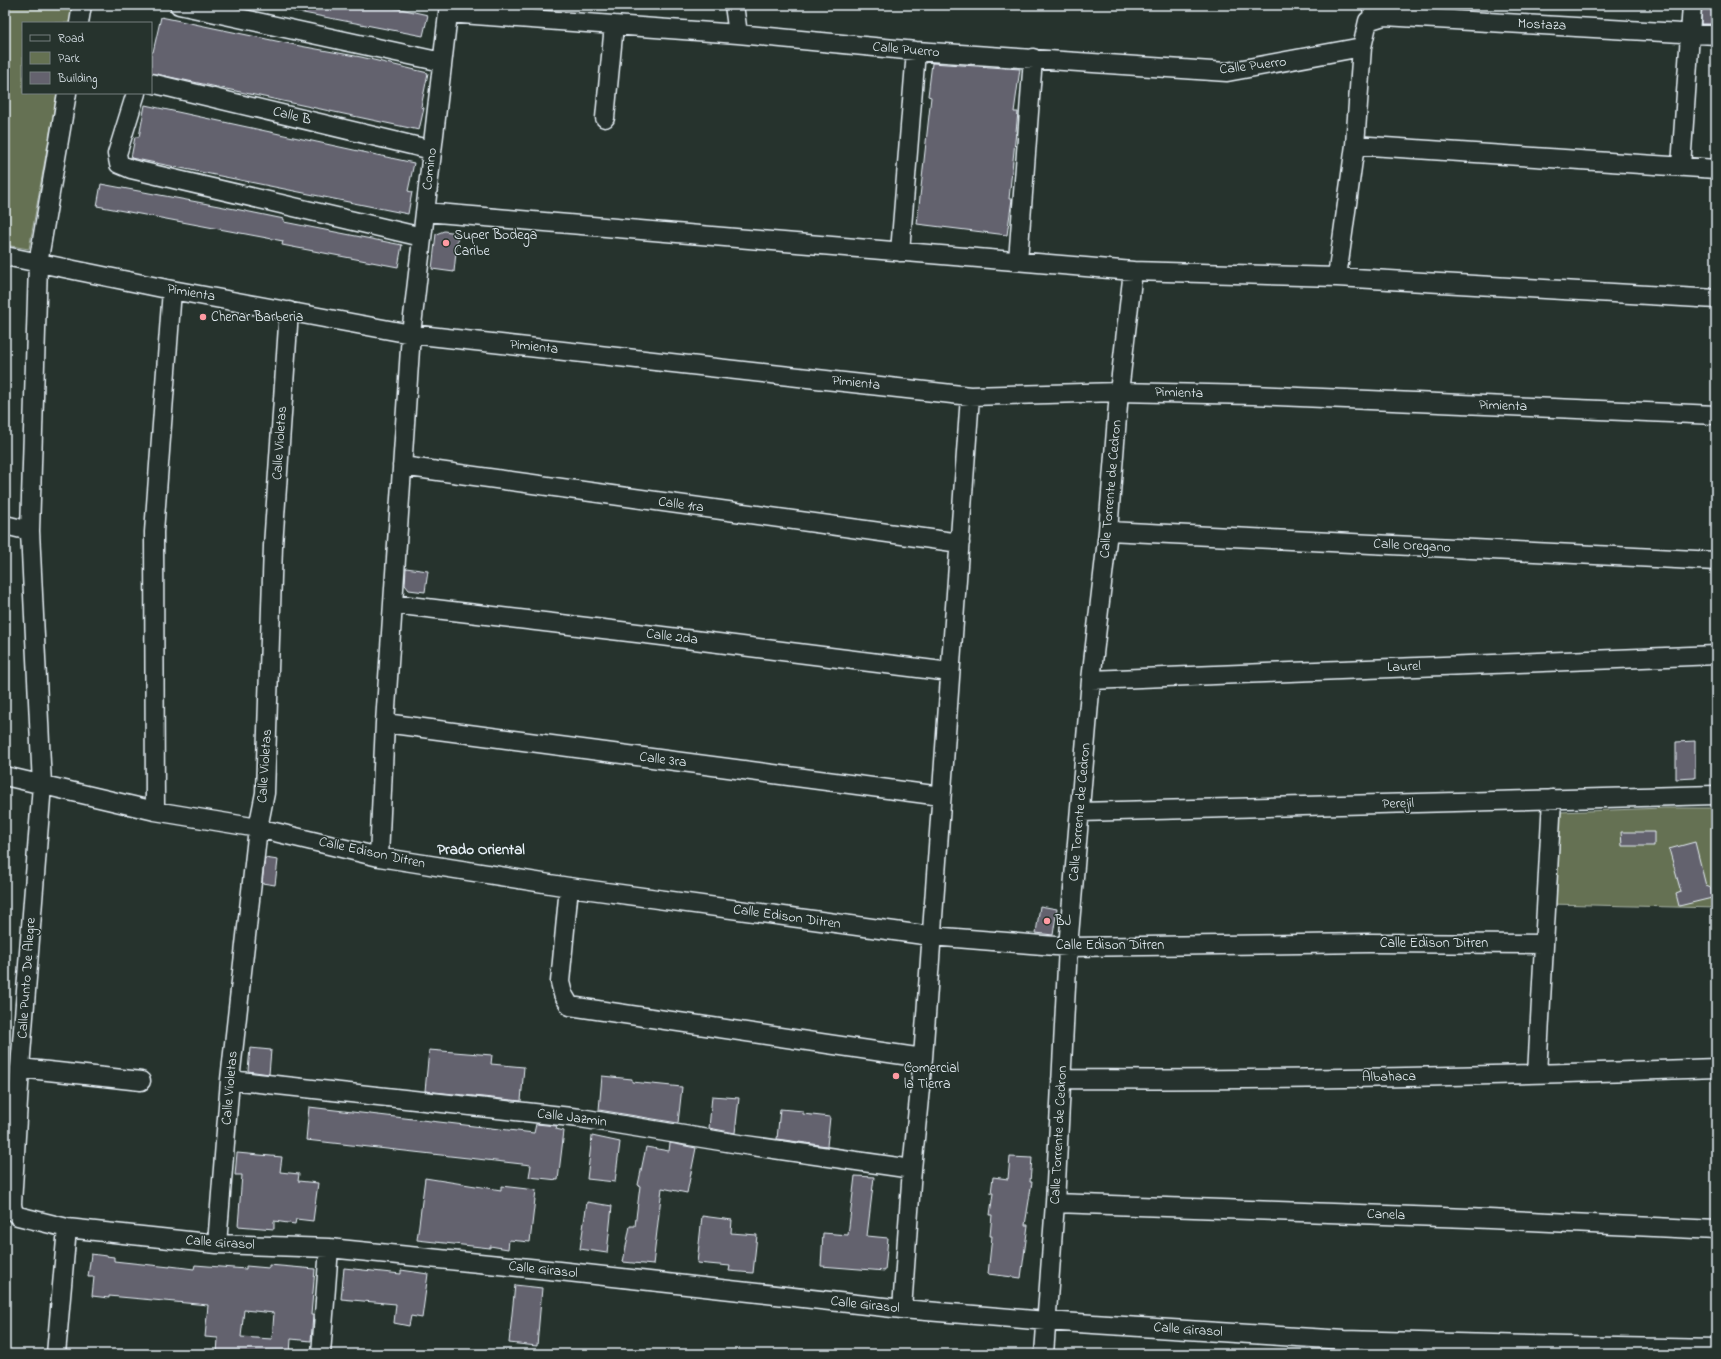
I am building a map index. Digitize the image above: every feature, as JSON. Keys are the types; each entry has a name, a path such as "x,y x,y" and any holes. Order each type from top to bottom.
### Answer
{"street":[{"path":"79,22 82,5"},
{"path":"179,5 442,62"},
{"path":"734,5 738,34"},
{"path":"1680,166 1692,5"},
{"name":"Comino","path":"379,857 411,334 449,9"},
{"name":"Calle Puerro","path":"449,9 916,51 1227,72 1362,47"},
{"path":"1338,277 1354,145 1362,47 1368,13"},
{"name":"Mostaza","path":"1368,13 1384,16 1716,35"},
{"path":"605,118 614,25"},
{"path":"900,252 916,51"},
{"path":"1018,261 1032,58"},
{"name":"Calle B","path":"152,83 432,150"},
{"name":"Calle Punto De Alegre","path":"18,1216 13,1211 12,1204 20,1068 42,785 30,531 38,264 67,94"},
{"path":"136,94 117,154 119,164 131,169 422,237"},
{"path":"1354,145 1716,169"},
{"path":"425,212 1133,271 1338,277 1716,299"},
{"name":"Pimienta","path":"5,256 38,264 172,290 411,334 970,396 1119,392 1253,395 1716,415"},
{"name":"Calle Torrente de Cedron","path":"1044,1354 1055,1203 1068,946 1091,680 1108,531 1119,392 1133,271"},
{"path":"155,811 154,532 172,290"},
{"name":"Calle Violetas","path":"217,1244 230,1080 258,828 265,793 274,546 289,311"},
{"path":"902,1309 912,1169 923,1058 970,396"},
{"name":"Calle 1ra","path":"402,466 960,543"},
{"path":"5,525 30,531"},
{"name":"Calle Oregano","path":"1108,531 1716,561"},
{"name":"Calle 2da","path":"394,604 950,672"},
{"name":"Laurel","path":"1091,680 1716,655"},
{"name":"Calle 3ra","path":"386,723 941,796"},
{"name":"Calle Edison Ditren","path":"5,776 155,811 258,828 379,857 569,887 931,936 1068,946 1369,943 1544,944"},
{"name":"Perejil","path":"1080,812 1716,794"},
{"path":"1536,1074 1552,799"},
{"path":"569,887 560,982 563,994 570,1006 923,1058"},
{"path":"20,1068 141,1081"},
{"name":"Albahaca","path":"1062,1079 1181,1080 1536,1074 1716,1068"},
{"name":"Calle Jazmin","path":"230,1080 580,1118 745,1145 912,1169"},
{"name":"Canela","path":"1055,1203 1476,1218 1716,1230"},
{"name":"Calle Girasol","path":"18,1216 67,1228 217,1244 329,1248 566,1272 902,1309 1046,1321 1344,1340 1716,1349"},
{"path":"56,1354 67,1228"},
{"path":"321,1354 329,1248"}],"green space":[{"path":"5,5 73,5 70,22 22,22 22,94 57,94 29,249 5,245"},
{"path":"1664,808 1716,808 1716,908 1550,904 1559,812"}],"building":[{"path":"293,5 382,5 428,15 423,36 293,11"},
{"path":"1702,5 1716,5 1716,24 1701,24"},
{"path":"161,17 361,57 428,73 421,107 424,108 419,130 152,73 153,52"},
{"path":"932,63 1020,69 1014,112 1018,112 1009,199 1012,199 1007,235 917,224 931,97 928,96"},
{"path":"145,105 414,163 408,191 412,192 408,214 131,158 135,137 139,137"},
{"path":"101,184 240,210 284,219 284,222 402,245 398,267 282,245 283,241 97,206"},
{"path":"444,231 458,233 454,272 432,269 436,234"},
{"path":"406,568 428,571 425,592 409,590 405,585"},
{"path":"1695,741 1695,778 1676,779 1676,742"},
{"path":"1621,832 1654,832 1654,846 1622,846"},
{"path":"1695,842 1706,886 1711,888 1712,898 1679,906 1676,894 1681,892 1669,849"},
{"path":"265,858 278,860 275,885 262,883"},
{"name":"BJ","path":"1040,906 1057,909 1053,935 1036,933"},
{"path":"250,1048 271,1050 269,1074 248,1071"},
{"path":"429,1050 492,1055 491,1064 524,1067 521,1101 425,1091"},
{"path":"602,1076 632,1079 632,1082 682,1087 678,1123 599,1110"},
{"path":"712,1096 739,1098 735,1133 709,1128"},
{"path":"309,1107 534,1133 536,1124 557,1126 556,1129 564,1131 558,1180 529,1177 531,1165 306,1140"},
{"path":"780,1109 803,1111 803,1114 830,1117 827,1146 777,1139"},
{"path":"592,1136 620,1142 615,1182 587,1179"},
{"path":"670,1143 696,1148 687,1193 662,1188 653,1265 623,1262 630,1226 635,1226 640,1186 638,1185 646,1147 669,1151"},
{"path":"237,1153 282,1157 280,1172 299,1174 298,1181 318,1183 313,1221 296,1219 295,1224 274,1221 274,1229 238,1226 242,1175 235,1175"},
{"path":"1010,1157 1032,1158 1030,1182 1032,1182 1025,1225 1028,1225 1021,1278 988,1274 992,1236 990,1236 992,1215 990,1215 993,1193 991,1193 993,1177 1008,1179"},
{"path":"855,1176 874,1177 867,1236 888,1238 885,1271 821,1266 823,1233 848,1235"},
{"path":"425,1178 501,1190 501,1186 536,1190 530,1242 509,1240 508,1249 490,1246 490,1248 417,1240"},
{"path":"587,1202 612,1206 607,1253 580,1249"},
{"path":"702,1216 732,1220 731,1233 757,1235 753,1273 729,1271 730,1266 697,1263"},
{"path":"91,1254 114,1257 114,1261 194,1269 195,1265 246,1269 246,1266 269,1268 269,1265 315,1269 311,1315 313,1315 311,1341 291,1339 290,1354 217,1354 218,1338 205,1337 208,1305 109,1296 109,1298 92,1296 94,1277 88,1277","holes":["244,1310 274,1313 272,1339 241,1337"]},
{"path":"344,1268 401,1274 401,1270 428,1274 422,1318 411,1316 409,1326 394,1323 396,1304 341,1299"},
{"path":"515,1285 542,1288 537,1346 509,1343"}],"place":[{"name":"Super Bodega Caribe","path":"446,243"},
{"name":"Chenar Barberia","path":"203,317"},
{"name":"BJ","path":"1047,921"},
{"name":"Comercial la Tierra","path":"896,1076"}],"district":[{"name":"Prado Oriental","path":"481,850"}]}
